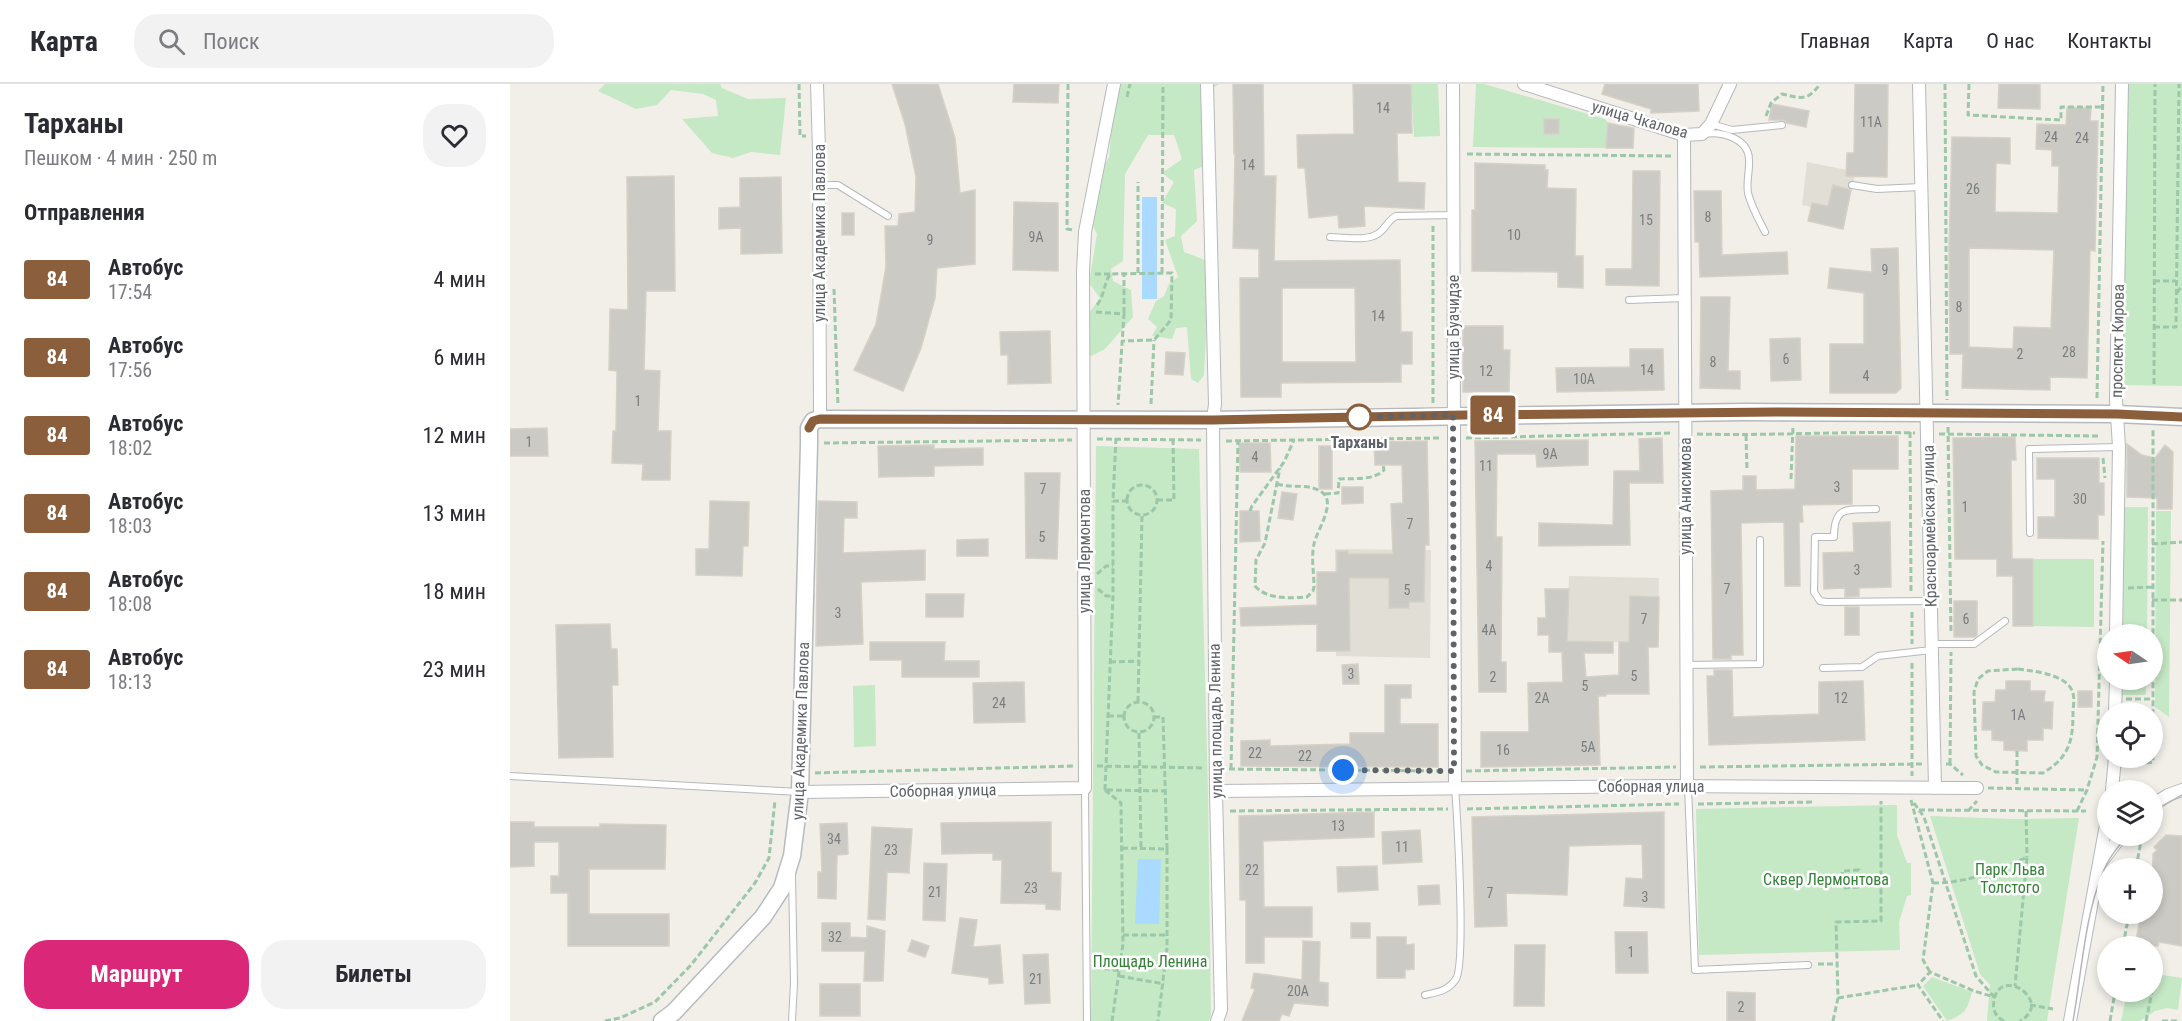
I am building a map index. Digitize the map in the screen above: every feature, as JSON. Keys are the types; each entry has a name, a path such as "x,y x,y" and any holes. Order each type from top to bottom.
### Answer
{"street":[{"name":"улица Академика Павлова","path":"662,1021 674,1012 714,971 763,917 782,888 792,856 801,784 813,430 819,185 817,84"},
{"name":"улица Лермонтова","path":"1085,788 1083,272 1085,232 1114,84"},
{"path":"1207,84 1215,404 1213,420"},
{"name":"улица Буачидзе","path":"1453,84 1455,787"},
{"name":"улица Чкалова","path":"1524,84 1684,135 1702,134 1711,124 1730,84"},
{"name":"Красноармейская улица","path":"1919,84 1921,187 1918,413 1927,434 1935,788"},
{"name":"проспект Кирова","path":"2116,624 2122,84"},
{"name":"улица Анисимова","path":"1684,135 1686,767 1688,786"},
{"path":"813,430 1084,421 1685,412 2117,414 2182,417"},
{"name":"улица площадь Ленина","path":"1213,420 1216,811 1221,1010 1217,1021"},
{"path":"2115,690 2115,699"},
{"name":"Соборная улица","path":"801,784 1085,788"},
{"name":"Соборная улица","path":"1216,791 1688,786 1912,794 1935,788 1977,788"},
{"path":"2163,798 2182,790"},
{"path":"2070,1021 2101,846"},
{"path":"2096,869 2113,846"}],"lane":[{"path":"1711,124 1732,130 1782,125"},
{"path":"1702,134 1723,133 1737,141 1747,151 1749,156 1748,192 1765,232"},
{"path":"819,185 838,185 888,216"},
{"path":"1852,185 1877,189 1921,187"},
{"path":"1330,237 1368,237 1380,233 1389,219 1396,216 1453,219"},
{"path":"1629,300 1685,298"},
{"path":"2030,533 2029,449 2119,447"},
{"path":"1876,509 1847,510 1839,513 1834,522 1834,537 1815,537 1814,592 1820,601 1826,602 1930,601"},
{"path":"1686,664 1760,664 1760,540"},
{"path":"1823,668 1862,667 1878,656 1912,653 1931,647 1974,644 2005,621"},
{"path":"510,776 776,791 801,784"},
{"path":"1688,786 1695,970 1808,964"},
{"path":"1425,994 1448,990 1458,977 1460,941 1455,787"},
{"name":"улица Лермонтова","path":"1085,788 1087,1021"},
{"path":"792,856 794,982 792,1021"}],"path":[{"path":"799,84 800,136 819,136"},
{"path":"1068,84 1067,229 1085,232"},
{"path":"1125,106 1130,84"},
{"path":"1161,273 1163,84"},
{"path":"1755,129 1768,114 1771,103 1782,94 1803,98 1812,95 1820,84"},
{"path":"1969,84 1968,115 2061,120 2061,107 2103,107"},
{"path":"2097,400 2103,84"},
{"path":"2154,384 2155,84"},
{"path":"2154,327 2176,327 2180,199 2179,84"},
{"path":"1453,154 1684,156"},
{"path":"1138,182 1139,273"},
{"path":"1433,416 1433,224 1453,219"},
{"path":"2177,260 2182,259"},
{"path":"1105,789 1113,596 1113,501 1123,341 1124,273"},
{"path":"1095,284 1095,274 1172,273 1171,320 1154,340 1151,406"},
{"path":"1092,312 1102,298 1105,283 1110,274"},
{"path":"834,279 838,409"},
{"path":"2154,281 2176,280"},
{"path":"2176,294 2182,285"},
{"path":"2176,294 2182,295"},
{"path":"1092,312 1093,303"},
{"path":"1092,312 1124,314"},
{"path":"1123,341 1154,340"},
{"path":"1791,480 1794,412"},
{"path":"1918,413 1910,433 1912,794 1933,883 1923,960 1930,972 1994,997"},
{"path":"1157,500 1174,500 1173,420"},
{"path":"2115,699 2153,699 2153,429"},
{"path":"813,430 1083,440 1173,438 1213,441 1685,433 2103,436 2103,473 2106,482"},
{"path":"1746,435 1747,470"},
{"path":"1250,511 1280,468 1294,440"},
{"path":"1231,769 1238,441"},
{"path":"1277,484 1311,488 1325,494 1338,493 1339,478 1379,475 1384,470 1383,465"},
{"path":"1280,468 1265,543 1256,561 1255,586 1260,592 1280,597 1307,597 1313,591 1313,546 1326,512 1325,494"},
{"path":"1141,485 1155,492 1157,500 1155,508 1142,516 1129,509 1127,501 1128,493 1141,485"},
{"path":"1113,501 1127,501"},
{"path":"1138,702 1142,516"},
{"path":"2077,811 2087,790 2097,757 2103,536"},
{"path":"2152,544 2182,542"},
{"path":"1095,581 1101,569 1113,566"},
{"path":"1096,587 1106,596 1113,596"},
{"path":"2134,588 2152,587"},
{"path":"2152,600 2182,600"},
{"path":"1110,662 1139,661"},
{"path":"2018,669 2033,671 2063,680 2074,694 2073,737 2063,756 2043,773 2017,772 1989,770 1976,756 1974,685 1988,671 2018,669"},
{"path":"1138,702 1152,709 1154,717 1152,725 1139,733 1131,731 1125,724 1123,716 1131,704 1138,702"},
{"path":"1108,716 1123,716"},
{"path":"1154,717 1163,717 1167,849 1167,935 1164,984 1158,1021"},
{"path":"1139,733 1141,849"},
{"path":"2017,751 2018,789"},
{"path":"801,784 814,773 1085,766 1164,769 1454,771 1950,764"},
{"path":"1977,788 2087,790"},
{"path":"1105,789 1166,791"},
{"path":"1105,789 1121,803 1123,935 1112,1021"},
{"path":"605,1021 620,1018 655,1002 691,965 755,883 769,858 776,791"},
{"path":"1901,800 1912,794"},
{"path":"1912,794 1923,817 1976,976 1994,997"},
{"path":"1833,1021 1838,998 1836,922 1881,921 1881,801 1891,801"},
{"path":"1216,811 1824,802"},
{"path":"1919,810 2086,811"},
{"path":"2015,986 2027,857 2026,811"},
{"path":"1122,848 1167,849"},
{"path":"1933,883 1975,878 2000,870 2027,857"},
{"path":"1859,870 1860,879 1860,887 1842,888 1842,871 1859,870"},
{"path":"1860,879 1881,877"},
{"path":"1123,935 1167,935"},
{"path":"1808,964 1837,964"},
{"path":"1086,966 1120,971"},
{"path":"1838,998 1918,985 1930,972"},
{"path":"1119,976 1164,984"},
{"path":"1918,985 1943,1021"},
{"path":"2004,1021 1995,1014 1993,1005 1994,997 1999,990 2007,986 2023,989 2028,995 2029,1012 2020,1021"},
{"path":"2110,1021 2113,1002"},
{"path":"2146,1021 2149,1002"},
{"path":"2030,1005 2053,1009"},
{"path":"2162,1021 2177,1021"}],"shaded area":[{"path":"1807,162 1847,170 1855,176 1843,229 1808,221 1811,207 1802,205"},
{"path":"1335,549 1431,550 1430,658 1336,656"},
{"path":"1569,576 1659,578 1658,647 1629,642 1567,641"}],"green space":[{"path":"605,84 720,84 722,88 748,99 786,98 780,155 751,152 733,158 712,153 682,119 718,116 716,100 703,94 671,90 657,105 636,109 598,91"},
{"path":"1116,84 1219,84 1210,90 1214,107 1204,124 1209,164 1194,170 1197,221 1181,236 1184,252 1205,260 1209,279 1204,375 1198,383 1191,379 1187,327 1176,328 1172,339 1152,336 1157,327 1148,319 1156,301 1164,296 1169,284 1178,277 1165,240 1175,236 1176,209 1162,203 1174,182 1162,173 1182,159 1174,135 1148,135 1125,174 1123,261 1111,269 1113,281 1131,290 1133,317 1105,349 1087,358 1087,316 1100,298 1089,283 1097,234 1091,222 1098,176 1109,157"},
{"path":"1411,84 1438,84 1440,136 1414,137"},
{"path":"1476,84 1484,84 1605,119 1608,123 1606,148 1473,147"},
{"path":"2123,84 2182,84 2182,386 2121,385"},
{"name":"Площадь Ленина","path":"1096,446 1199,449 1208,791 1211,1015 1209,1021 1091,1021"},
{"path":"2124,507 2148,507 2147,624 2123,624"},
{"path":"2156,511 2171,511 2169,717 2163,713 2163,702 2155,702 2155,690 2163,690 2163,624 2155,624"},
{"path":"2033,559 2094,559 2094,627 2033,626"},
{"path":"875,685 876,746 854,747 853,686"},
{"path":"2122,690 2146,690 2146,695 2122,695"},
{"name":"Сквер Лермонтова","path":"1897,805 1897,835 1907,863 1911,863 1911,895 1907,896 1899,922 1900,950 1699,955 1696,809"},
{"name":"Парк Льва Толстого","path":"1930,816 2012,819 2079,818 2047,1021 1987,1021 1990,985 1980,974"},
{"path":"2163,975 2182,978 2178,1010 2167,1008 2155,1011 2140,1021 2121,1021 2125,1002 2163,1002"},
{"path":"1932,977 1972,992 1967,1008 1962,1014 1947,1021 1923,986"}],"water":[{"path":"1142,197 1157,197 1157,299 1142,299"},
{"path":"1138,859 1161,859 1159,924 1135,924"}],"building":[{"path":"892,84 938,84 955,138 960,193 975,190 975,264 937,268 935,298 921,348 903,391 854,370 876,324 886,267 885,226 898,226 899,214 915,212 916,177 905,124"},
{"path":"1014,84 1059,84 1058,103 1013,102"},
{"path":"1233,84 1263,84 1264,176 1276,176 1274,261 1400,260 1401,332 1412,332 1412,364 1401,364 1401,382 1281,383 1281,397 1241,397 1240,278 1259,278 1259,249 1233,248","holes":["1282,288 1355,288 1356,362 1282,362"]},
{"path":"1353,84 1411,84 1412,133 1397,133 1398,182 1425,183 1424,209 1364,206 1365,226 1339,228 1338,215 1309,218 1305,168 1298,168 1297,135 1354,134"},
{"path":"1605,84 1698,84 1699,111 1651,113 1651,109 1602,94"},
{"path":"1855,84 1888,84 1887,177 1846,176 1847,153 1854,153"},
{"path":"1999,84 2040,84 2040,109 1998,108"},
{"path":"1772,104 1809,111 1806,127 1787,123 1784,120 1769,120"},
{"path":"2067,108 2091,108 2090,121 2098,121 2095,251 2090,250 2087,378 2050,377 2050,390 1962,388 1963,354 1950,354 1949,248 1952,137 2010,138 2010,164 1996,163 1995,212 2058,213 2059,166 2052,166 2052,150 2036,149 2037,124 2066,125","holes":["1969,248 2054,250 2051,328 2014,327 2013,349 1969,347"]},
{"path":"1544,119 1559,119 1559,134 1544,134"},
{"path":"1608,123 1634,128 1633,148 1606,148"},
{"path":"1475,163 1545,165 1545,170 1548,170 1547,188 1576,189 1575,256 1583,256 1583,288 1558,287 1558,272 1472,271"},
{"path":"1633,171 1660,171 1659,286 1606,285 1606,269 1632,269"},
{"path":"674,176 675,291 646,291 644,370 660,371 658,431 671,431 670,480 642,480 643,464 612,463 613,431 616,431 617,371 609,370 610,309 628,310 627,177"},
{"path":"781,177 782,253 741,254 741,228 719,229 719,208 740,207 740,178"},
{"path":"1833,185 1851,190 1843,229 1808,221 1812,203 1828,206"},
{"path":"1694,191 1721,191 1722,255 1787,252 1788,274 1700,277 1699,242 1695,242"},
{"path":"1014,202 1058,203 1058,271 1013,270"},
{"path":"842,213 854,213 854,235 842,235"},
{"path":"1898,248 1901,388 1896,393 1830,393 1830,344 1864,344 1864,293 1828,288 1830,268 1872,272 1871,249"},
{"path":"1701,297 1730,297 1728,371 1740,371 1740,389 1700,388"},
{"path":"1463,326 1503,326 1503,350 1510,350 1509,392 1463,392"},
{"path":"1050,331 1051,383 1008,384 1008,355 1001,355 1000,332"},
{"path":"1800,338 1801,380 1771,381 1770,339"},
{"path":"1630,349 1663,349 1664,390 1557,392 1556,368 1630,367"},
{"path":"1166,352 1185,353 1183,375 1165,374"},
{"path":"547,428 548,456 510,456 510,429"},
{"path":"1796,436 1898,436 1898,469 1852,469 1852,504 1802,505 1803,522 1799,522 1800,586 1785,586 1784,522 1741,523 1743,655 1731,655 1731,659 1713,659 1711,491 1743,490 1743,476 1756,476 1756,490 1795,489"},
{"path":"2015,437 2016,460 2011,460 2012,559 2033,559 2033,626 2013,626 2013,576 1997,576 1997,559 1955,559 1953,438"},
{"path":"1662,438 1663,483 1629,483 1630,545 1539,546 1539,523 1613,525 1614,471 1640,471 1639,439"},
{"path":"1588,440 1588,465 1537,467 1536,454 1497,454 1496,537 1502,537 1501,662 1506,662 1506,692 1479,692 1475,441"},
{"path":"1427,441 1429,545 1425,545 1424,602 1409,602 1409,608 1389,608 1389,578 1349,578 1350,651 1317,651 1317,624 1241,626 1240,608 1317,605 1317,572 1337,572 1337,551 1348,551 1348,554 1393,554 1391,504 1403,503 1402,465 1375,465 1374,442"},
{"path":"1239,443 1270,443 1271,472 1240,472"},
{"path":"2127,444 2142,455 2155,458 2165,445 2173,452 2172,509 2157,509 2157,498 2127,497"},
{"path":"934,445 934,449 983,448 983,465 934,466 934,476 879,477 878,446"},
{"path":"1319,446 1332,446 1332,489 1319,489"},
{"path":"2037,458 2099,458 2099,483 2104,483 2104,515 2098,515 2098,539 2038,538 2038,517 2055,517 2055,479 2037,479"},
{"path":"1025,473 1060,473 1057,559 1026,558"},
{"path":"1342,487 1363,487 1363,503 1342,504"},
{"path":"1282,492 1297,494 1293,520 1278,518"},
{"path":"710,501 749,502 748,546 743,546 742,576 696,575 696,549 709,549"},
{"path":"818,501 857,502 857,518 844,518 843,553 925,550 925,580 861,582 863,644 816,646"},
{"path":"1240,511 1259,511 1260,541 1240,542"},
{"path":"1890,522 1891,587 1859,588 1859,596 1845,597 1845,588 1824,589 1823,553 1854,552 1853,523"},
{"path":"988,539 988,556 957,556 957,540"},
{"path":"1545,589 1569,589 1567,641 1613,642 1613,653 1584,653 1586,677 1619,675 1619,642 1629,642 1630,596 1659,597 1658,647 1648,647 1649,694 1598,696 1600,765 1481,767 1481,732 1529,732 1528,683 1563,682 1562,652 1549,652 1549,635 1538,635 1538,618 1546,618"},
{"path":"926,594 964,594 963,617 926,617"},
{"path":"1954,601 1977,601 1977,635 1975,637 1954,637"},
{"path":"1845,607 1859,607 1859,635 1845,635"},
{"path":"610,624 611,649 617,649 618,685 612,685 613,757 559,758 556,625"},
{"path":"870,642 945,642 944,661 979,661 979,677 902,677 902,660 870,660"},
{"path":"1358,664 1359,684 1343,684 1342,665"},
{"path":"1714,670 1732,670 1733,717 1819,714 1819,682 1863,681 1865,740 1709,745 1707,676 1714,676"},
{"path":"2006,681 2030,681 2030,691 2045,691 2044,702 2053,702 2052,729 2043,728 2043,740 2027,740 2027,751 2004,750 2004,741 1992,740 1992,730 1982,730 1983,702 1995,702 1996,690 2006,690"},
{"path":"1024,682 1025,722 974,723 973,683"},
{"path":"1385,685 1411,685 1411,698 1400,698 1400,724 1438,724 1438,767 1241,766 1241,741 1270,740 1270,746 1350,744 1350,733 1385,733"},
{"path":"2078,691 2092,691 2092,707 2078,707"},
{"path":"1374,812 1374,837 1263,841 1264,907 1312,907 1312,937 1264,937 1264,963 1246,963 1246,900 1240,900 1239,816"},
{"path":"1664,812 1664,908 1624,906 1626,878 1643,879 1642,844 1569,846 1567,895 1506,893 1507,926 1475,927 1472,817"},
{"path":"510,822 534,822 534,827 600,827 600,824 666,825 665,869 589,869 589,914 669,914 669,946 568,946 568,893 551,893 551,876 559,876 559,842 534,842 534,866 510,867"},
{"path":"1051,822 1051,872 1061,873 1060,910 1046,909 1046,904 1001,903 1002,860 993,860 993,853 942,854 941,823"},
{"path":"847,823 848,854 837,855 836,899 818,898 818,872 822,872 820,824"},
{"path":"872,827 912,829 909,873 887,872 885,920 868,919"},
{"path":"1420,830 1422,862 1383,864 1382,832"},
{"path":"2166,835 2182,836 2182,946 2163,943 2163,936 2137,936 2139,924 2163,924 2163,858 2153,858 2157,850 2154,847 2163,846 2163,838"},
{"path":"924,863 947,864 945,921 923,920"},
{"path":"1377,866 1378,890 1338,892 1337,867"},
{"path":"1439,885 1440,904 1419,905 1418,886"},
{"path":"960,918 977,920 973,947 1000,945 1003,983 989,984 989,978 952,973"},
{"path":"822,923 850,923 850,937 867,938 867,926 885,931 883,981 864,981 865,951 822,951"},
{"path":"1351,923 1370,923 1370,938 1351,938"},
{"path":"1615,932 1647,932 1648,973 1616,973"},
{"path":"1377,937 1406,937 1406,945 1414,944 1414,969 1405,970 1405,978 1377,978"},
{"path":"912,940 929,946 925,957 908,951"},
{"path":"1303,941 1320,942 1319,982 1328,983 1328,1006 1294,1003 1289,1016 1282,1014 1279,1021 1242,1021 1255,989 1251,988 1254,973 1302,980"},
{"path":"1515,945 1545,945 1544,1006 1514,1006"},
{"path":"1048,954 1050,1003 1025,1004 1023,955"},
{"path":"820,984 860,984 860,1016 820,1016"},
{"path":"1727,992 1755,993 1755,1021 1727,1021"}],"tram line":[{"path":"2163,806 2182,795"},
{"path":"2073,1021 2091,909 2107,864 2119,846"}],"bus line":[{"name":"84","path":"809,428 813,421 820,419 1100,421 1777,412 2117,414 2182,417"}],"place":[{"name":"Тарханы","path":"1359,417"}],"route":[{"path":"1343,770 1454,771 1453,415 1359,417"}]}
